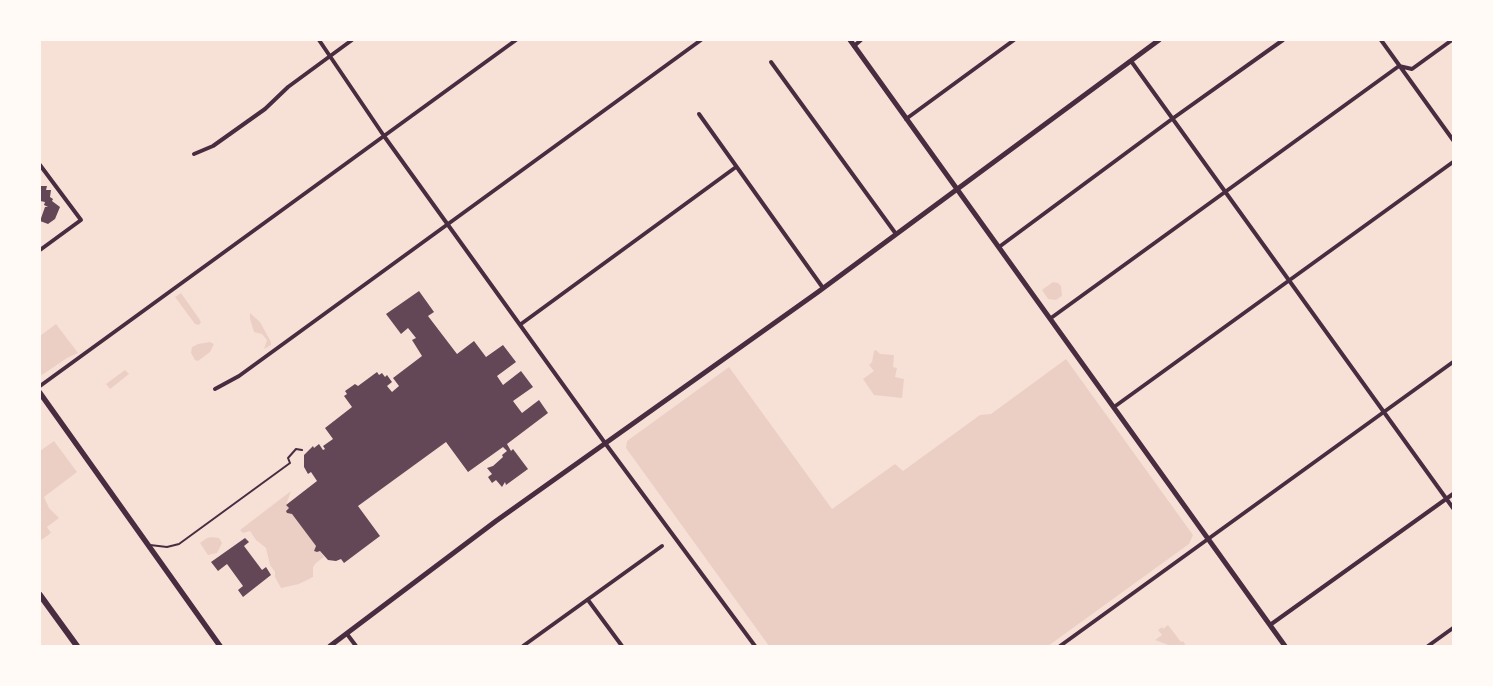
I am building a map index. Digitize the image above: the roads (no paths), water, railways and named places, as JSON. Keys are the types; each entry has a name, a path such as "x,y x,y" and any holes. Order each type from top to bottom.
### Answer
{"main road":[{"path":"40,393 220,646"},
{"path":"40,595 77,646"}],"street":[{"path":"319,40 384,136 605,443 755,646"},
{"path":"194,154 213,146 268,107 288,87 352,40"},
{"path":"40,386 516,40"},
{"path":"215,389 239,376 701,40"},
{"path":"850,40 1285,646"},
{"path":"854,46 861,40"},
{"path":"906,119 1014,40"},
{"path":"330,646 430,572 455,551 823,288 1159,40"},
{"path":"999,247 1172,119 1283,40"},
{"path":"1380,40 1453,140"},
{"path":"1051,318 1399,66 1412,69 1452,40"},
{"path":"1131,60 1453,508"},
{"path":"771,62 896,234"},
{"path":"699,114 823,288"},
{"path":"1114,407 1453,162"},
{"path":"40,165 81,220 40,250"},
{"path":"521,324 736,167"},
{"path":"1060,646 1453,362"},
{"path":"1270,626 1453,494"},
{"path":"523,646 662,546"},
{"path":"588,600 622,646"},
{"path":"1428,646 1453,628"},
{"path":"347,634 356,646"}],"lane":[{"path":"146,543 167,548 179,544 290,462 288,458 296,449 302,450"}]}
